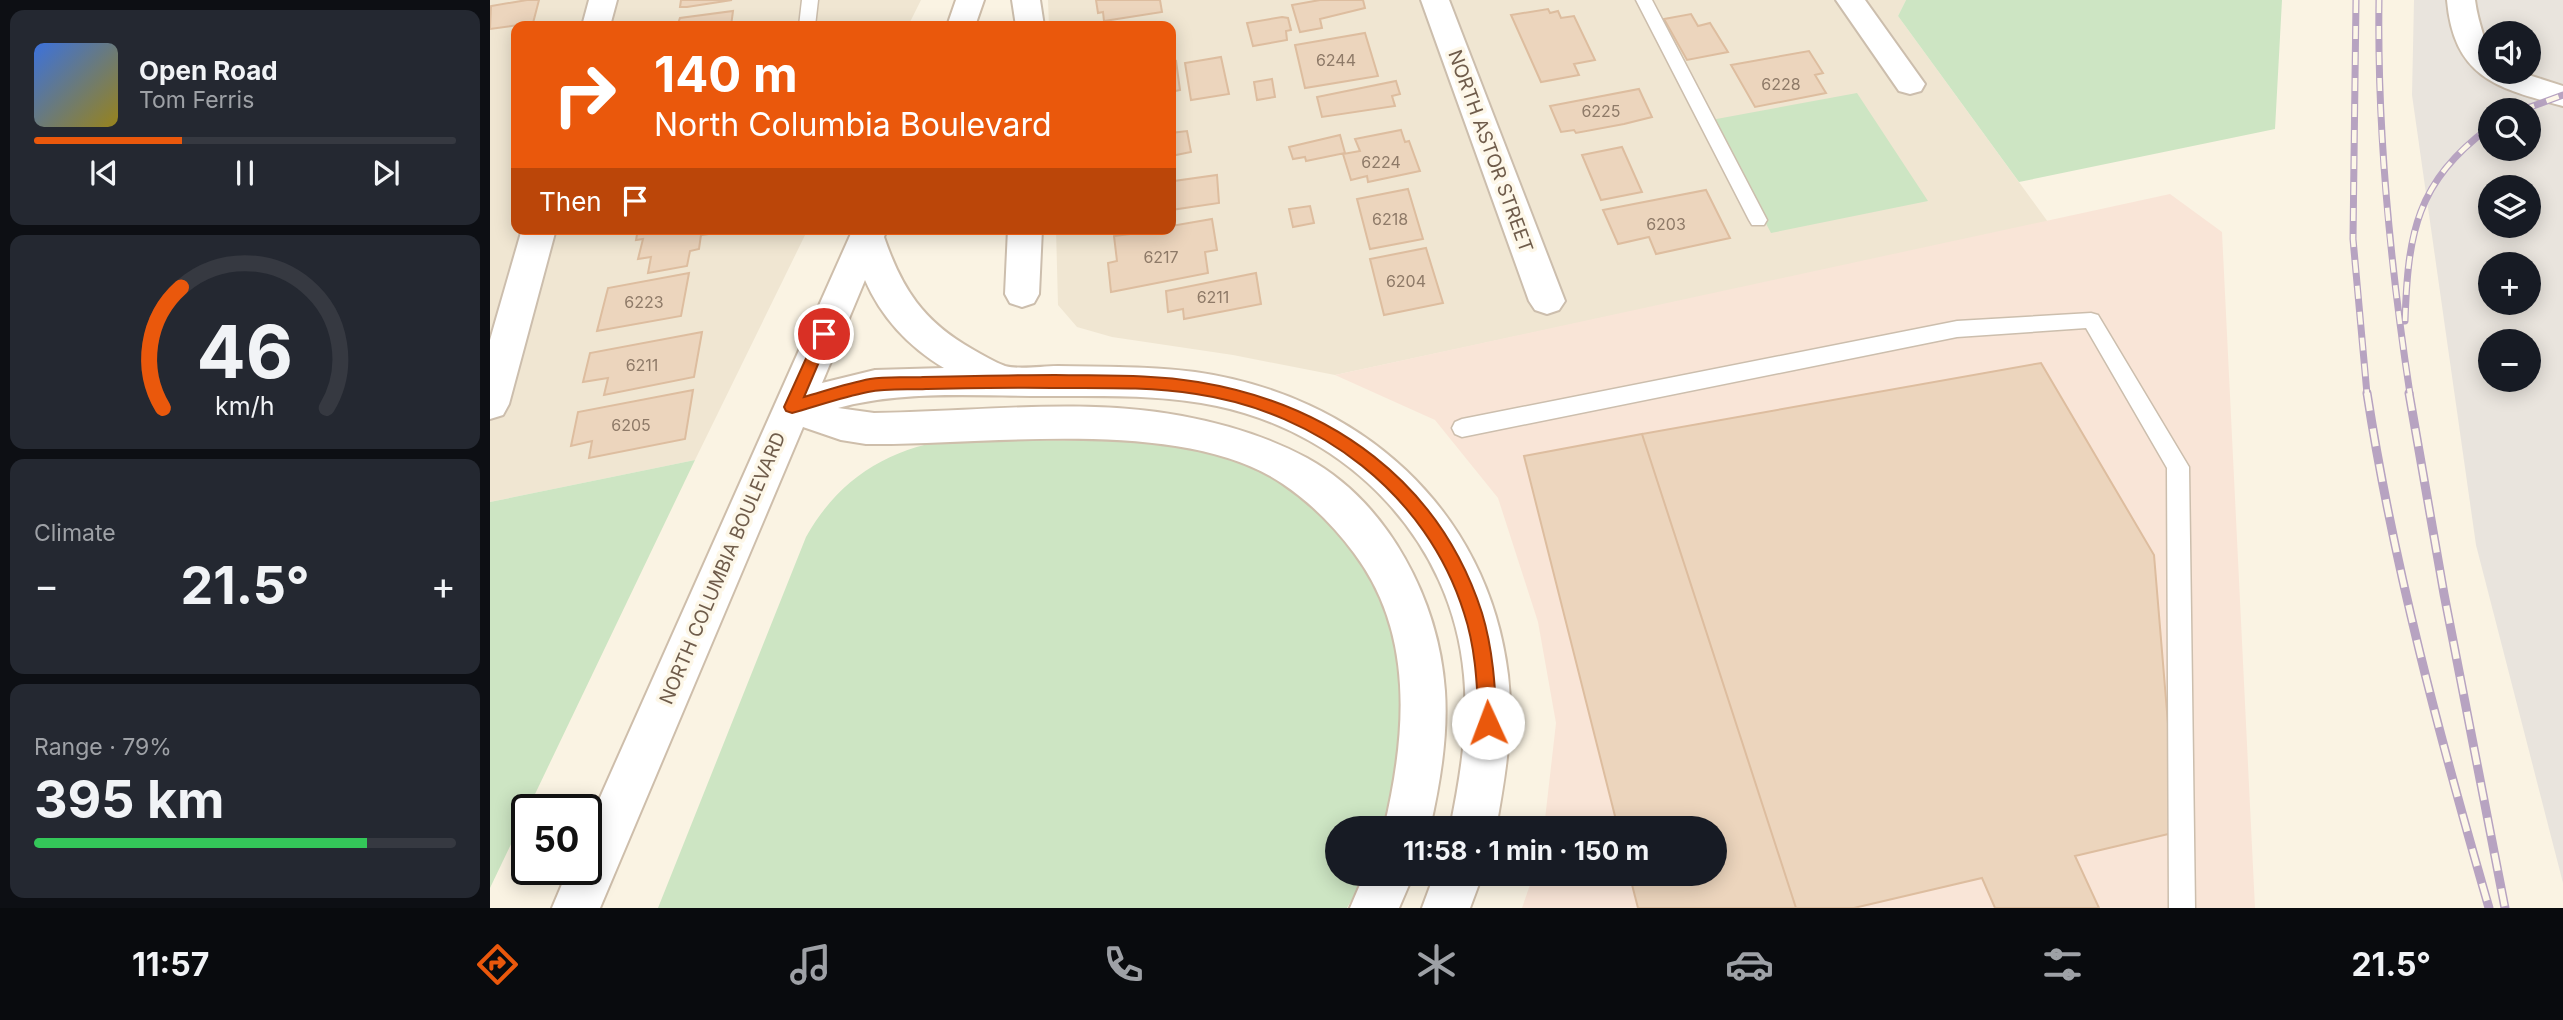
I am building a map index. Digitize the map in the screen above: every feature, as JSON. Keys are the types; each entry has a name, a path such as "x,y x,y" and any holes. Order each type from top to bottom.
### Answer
{"main road":[{"path":"597,21 603,0"},
{"path":"963,21 971,0"},
{"path":"1026,0 1029,21"},
{"name":"NORTH ASTOR STREET","path":"1435,0 1547,301"},
{"path":"1850,0 1910,84"},
{"path":"2461,0 2464,32 2478,57"},
{"path":"2520,84 2563,96"},
{"path":"490,404 537,235"},
{"name":"NORTH COLUMBIA BOULEVARD","path":"576,908 868,235"},
{"path":"869,235 874,266 887,294 907,320 933,344 964,364 1001,381"},
{"path":"1022,294 1025,235"},
{"path":"792,407 870,385 1001,381 1146,383 1197,387 1242,397 1293,415 1341,439 1389,477 1426,520 1457,570 1474,614 1486,673 1488,723 1482,783 1475,816"},
{"path":"792,407 855,428 1116,424 1163,429 1207,435 1260,451 1303,475 1346,511 1374,543 1402,590 1419,652 1426,718 1419,783 1410,816"},
{"path":"1374,908 1384,886"},
{"path":"1446,908 1455,886"}],"lane":[{"path":"808,21 810,0"},
{"path":"1644,0 1758,220"},
{"path":"1462,428 1957,329 2091,320 2178,467 2182,908"}],"shaded area":[{"path":"490,0 921,0 910,21 511,21 511,235 805,235 695,460 490,502"},
{"path":"1048,0 1906,0 1898,16 2048,222 1335,375 1233,355 1112,337 1077,327 1058,305 1056,235 1176,235 1176,21 1049,21"},
{"path":"2414,0 2563,0 2563,883 2476,545 2412,95"},
{"path":"2170,194 2222,232 2255,908 1522,908 1530,886 1727,886 1727,816 1545,816 1556,723 1538,622 1498,498 1435,420 1335,375"}],"green space":[{"path":"1906,0 2282,0 2275,129 2019,182 1898,16"},
{"path":"1857,93 1928,201 1771,233 1711,120"},
{"path":"956,439 1164,442 1225,454 1302,491 1377,573 1411,691 1390,816 1325,816 1325,886 1360,886 1347,908 658,908 806,537 819,516 851,482 888,458 932,443"},
{"path":"695,460 535,794 511,794 511,844 490,888 490,502"}],"building":[{"path":"539,0 534,21 511,21 511,26 490,29 491,6"},
{"path":"681,0 732,0 680,7"},
{"path":"1096,0 1160,0 1162,12 1104,21 1103,12 1098,13"},
{"path":"1320,0 1363,0 1365,8 1320,19 1322,28 1300,32 1292,5"},
{"path":"1548,9 1550,13 1558,11 1561,18 1574,16 1595,60 1574,64 1579,75 1541,82 1511,15"},
{"path":"733,11 732,21 679,21 680,18"},
{"path":"1691,14 1698,26 1710,23 1728,52 1687,60 1664,19"},
{"path":"1288,18 1291,30 1286,31 1287,40 1253,46 1247,23"},
{"path":"1365,33 1378,76 1305,88 1295,45"},
{"path":"1809,51 1823,73 1815,75 1826,93 1755,107 1731,65"},
{"path":"1221,57 1229,94 1191,100 1185,63"},
{"path":"1176,61 1180,90 1176,91"},
{"path":"1272,79 1275,97 1257,100 1254,82"},
{"path":"1396,81 1400,94 1392,96 1395,106 1322,117 1317,97"},
{"path":"1639,89 1652,117 1624,124 1576,133 1574,130 1561,132 1550,106"},
{"path":"1401,130 1405,142 1409,141 1420,171 1368,182 1367,176 1351,180 1343,154 1360,151 1355,139"},
{"path":"1187,131 1191,152 1176,155 1176,132"},
{"path":"1340,135 1345,153 1306,161 1305,157 1293,159 1289,147"},
{"path":"1622,147 1642,192 1601,200 1582,155"},
{"path":"1217,175 1219,203 1176,209 1176,181"},
{"path":"1408,189 1423,239 1370,249 1357,199"},
{"path":"1706,190 1730,238 1656,254 1649,237 1618,244 1603,210"},
{"path":"1310,206 1314,223 1293,227 1289,209"},
{"path":"1212,219 1217,250 1205,252 1208,273 1111,292 1108,263 1117,261 1114,236 1176,235 1176,225"},
{"path":"637,235 701,235 699,249 690,251 687,266 648,273 651,257 638,259 643,239 636,240"},
{"path":"1426,248 1443,303 1384,315 1370,259"},
{"path":"689,273 681,316 597,331 608,288"},
{"path":"1256,273 1261,304 1184,319 1183,309 1168,312 1166,291"},
{"path":"702,332 694,377 604,395 608,378 583,382 590,353"},
{"path":"2041,363 2154,555 2177,832 2075,856 2099,908 1995,908 1982,878 1854,908 1796,908 1642,434"},
{"path":"693,390 685,439 589,458 592,441 571,446 578,412"},
{"path":"1642,434 1796,908 1638,908 1632,886 1727,886 1727,816 1615,816 1524,456"}],"railway":[{"path":"2356,0 2353,239 2367,394"},
{"path":"2379,0 2380,99 2386,198 2410,394"},
{"path":"2541,103 2563,95"},
{"path":"2405,321 2409,261 2421,212 2431,189 2446,168 2478,137"},
{"path":"2367,393 2391,523 2420,652 2489,908"},
{"path":"2409,393 2444,594 2505,908"}],"route":[{"path":"824,334 792,407 870,385 1001,381 1146,383 1197,387 1242,397 1293,415 1341,439 1389,477 1426,520 1457,570 1474,614 1486,673 1488,723"}]}
